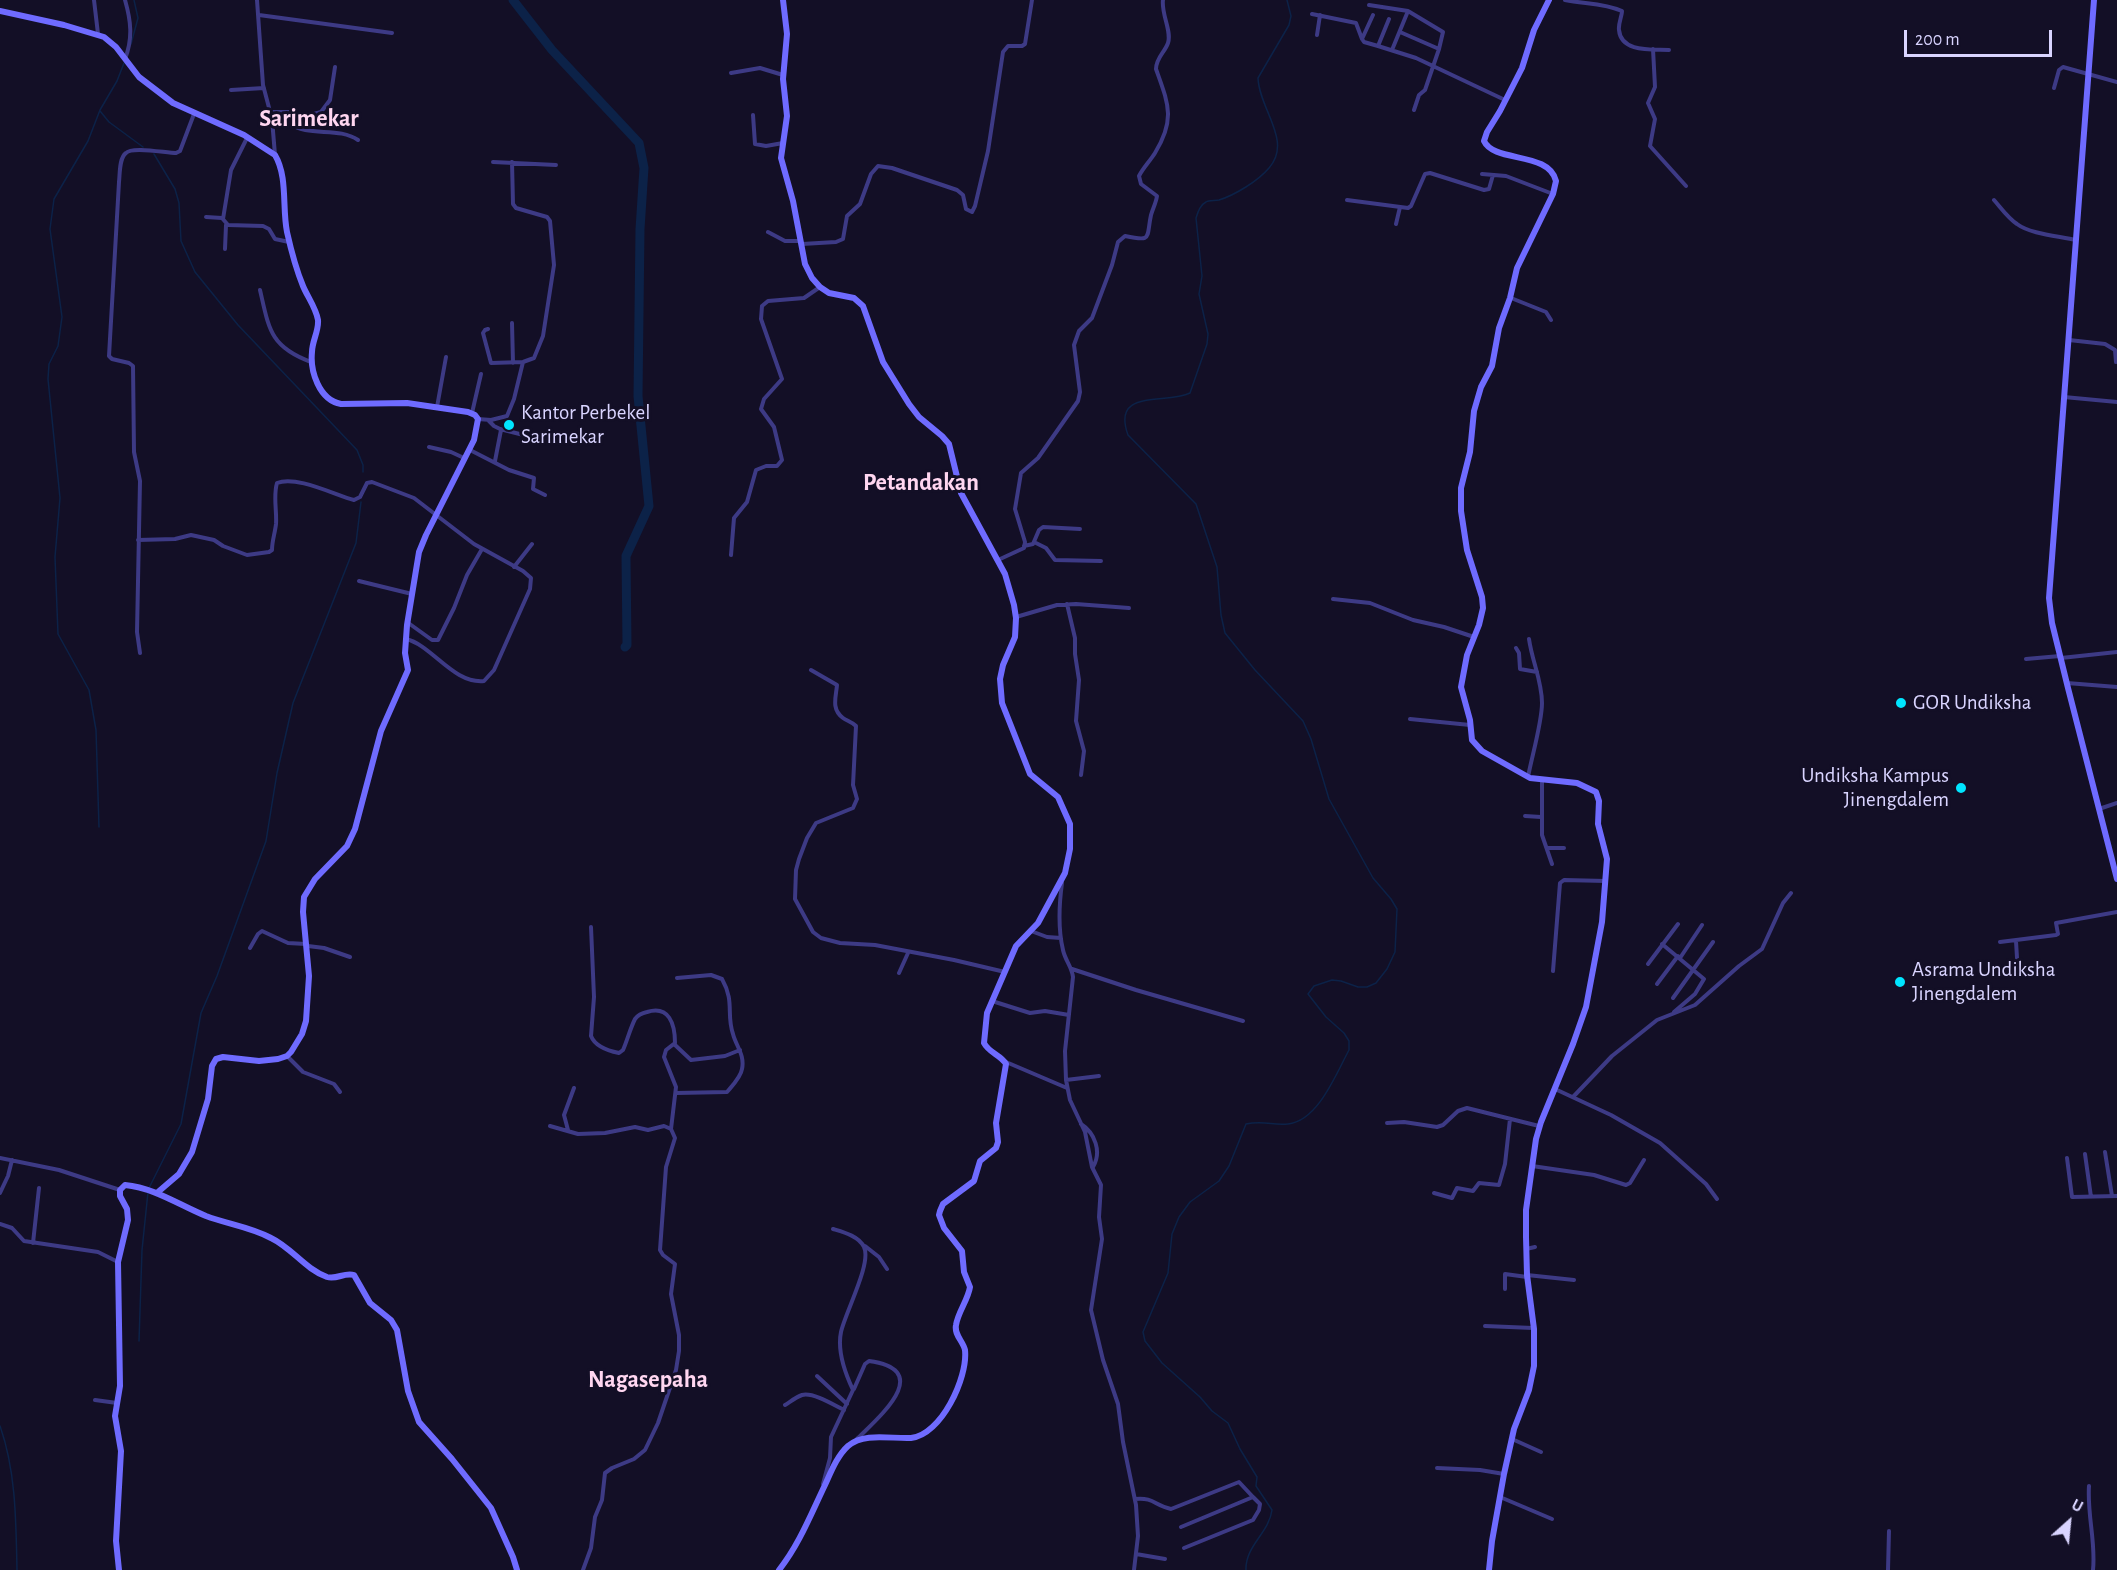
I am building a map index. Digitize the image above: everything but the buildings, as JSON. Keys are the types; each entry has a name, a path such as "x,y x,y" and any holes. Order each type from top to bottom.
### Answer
{"street":[{"path":"94,0 98,34"},
{"path":"125,0 130,20 131,41 125,59"},
{"path":"257,0 264,88 271,112 275,155 281,174 289,242 302,283 318,320 312,362 320,388 327,397 338,404 407,404 437,407 472,413 478,419 489,420 504,418 508,414 523,362"},
{"path":"783,0 787,34 783,76 788,116 781,158 793,201 805,264 820,287 829,293 854,298 863,306 883,362 909,404 919,417 949,444 961,493 998,560 1010,588 1016,618 1015,637 1003,665 1000,679 1002,703 1030,774 1059,797 1068,815 1071,836 1062,880 1061,938 1064,954 1072,969 1070,1015 1065,1051 1065,1080 1087,1139 1092,1167 1101,1185 1099,1217 1102,1239 1091,1310 1102,1360 1118,1404 1135,1499 1138,1526 1134,1570"},
{"path":"768,232 785,241 836,242 843,239 847,216 863,200 871,174 878,166 892,168 951,187 963,195 968,211 974,210 988,151 1004,52 1008,46 1025,44 1032,0"},
{"path":"1024,546 1015,510 1021,473 1040,455 1078,401 1080,392 1075,339 1079,331 1092,318 1112,266 1118,242 1125,236 1143,239 1150,233 1151,217 1157,196 1141,184 1139,176 1157,150 1169,117 1167,102 1156,69 1156,64 1169,37 1163,15 1163,0"},
{"path":"1489,1570 1504,1474 1512,1439 1533,1376 1535,1359 1526,1249 1526,1217 1532,1166 1539,1126 1576,1036 1588,996 1602,922 1607,859 1598,824 1597,794 1591,788 1577,783 1528,777 1478,748 1472,740 1471,725 1461,684 1467,655 1482,612 1483,600 1467,550 1461,511 1461,488 1470,452 1476,403 1492,366 1499,328 1520,261 1553,194 1556,181 1555,176 1547,169 1527,159 1492,151 1485,144 1487,132 1506,101 1524,63 1534,30 1550,0"},
{"path":"1565,0 1607,5 1623,12 1618,28 1622,39 1636,48 1669,50"},
{"path":"2094,0 2049,598 2066,683 2117,879"},
{"path":"1369,4 1408,11 1443,32 1425,90 1419,95 1414,110"},
{"path":"0,11 98,34 110,40 143,81 173,103 247,137 275,155"},
{"path":"1392,50 1408,11"},
{"path":"1312,14 1356,23 1364,42 1432,66 1506,101"},
{"path":"259,15 392,33"},
{"path":"1317,35 1320,15"},
{"path":"1362,39 1373,15"},
{"path":"1378,46 1389,19"},
{"path":"1400,32 1438,49"},
{"path":"1653,49 1655,87 1648,103 1655,120 1650,146 1686,186"},
{"path":"271,112 303,117 324,110 330,100 335,67"},
{"path":"731,73 760,68 783,76"},
{"path":"2054,88 2059,70 2062,68 2089,73 2117,82"},
{"path":"231,90 264,88"},
{"path":"279,112 288,122 297,127 345,134 358,140"},
{"path":"140,653 137,632 140,481 134,442 133,366 109,356 121,167 125,153 130,150 176,153 180,151 194,114"},
{"path":"753,114 755,144 766,146 783,143"},
{"path":"225,249 226,224 223,219 231,170 247,137"},
{"path":"493,162 556,165"},
{"path":"488,329 483,333 490,362 513,363 534,358 542,342 555,256 550,221 547,217 516,208 513,204 512,162"},
{"path":"1347,200 1410,208 1424,176 1428,173 1484,190 1489,189 1493,175"},
{"path":"1482,174 1519,180 1553,194"},
{"path":"1994,200 2019,226 2043,235 2076,240"},
{"path":"1396,224 1400,207"},
{"path":"206,217 223,219"},
{"path":"226,224 260,225 269,229 275,239 289,242"},
{"path":"731,555 734,518 747,502 756,470 766,466 777,466 782,460 774,427 761,409 764,399 782,379 761,319 761,309 765,303 772,300 805,298 820,287"},
{"path":"260,290 276,341 294,354 312,362"},
{"path":"1510,298 1546,312 1551,320"},
{"path":"512,322 513,363"},
{"path":"2068,340 2109,345 2115,350 2116,362"},
{"path":"437,407 446,357"},
{"path":"472,413 481,374"},
{"path":"2064,397 2117,402"},
{"path":"152,1191 179,1173 192,1152 208,1099 212,1066 216,1059 223,1057 259,1061 287,1056 296,1045 305,1025 309,976 303,912 304,897 315,879 347,846 353,834 381,731 408,670 405,653 407,622 419,552 476,435 478,419"},
{"path":"489,420 501,429 543,440"},
{"path":"495,461 501,429"},
{"path":"429,447 451,452 464,458"},
{"path":"469,450 509,470 534,478 532,488 545,495"},
{"path":"138,540 160,538 175,540 191,535 214,540 247,555 269,552 272,550 276,524 277,483 283,481 323,488 354,500 360,497 367,483 372,482 414,498 482,549 531,578 531,583 494,670 488,679 481,682 468,678 406,639"},
{"path":"998,560 1030,545 1043,527 1080,529"},
{"path":"1034,542 1046,548 1055,560 1101,561"},
{"path":"514,567 532,544"},
{"path":"407,622 432,640 438,640 467,575 482,549"},
{"path":"360,581 413,594"},
{"path":"1333,599 1370,603 1413,620 1474,637"},
{"path":"1016,618 1048,607 1067,604 1129,608"},
{"path":"1067,604 1075,638 1079,680 1076,721 1084,751 1081,775"},
{"path":"1528,777 1542,703 1538,672 1532,661 1529,639"},
{"path":"1516,648 1519,653 1520,669 1538,672"},
{"path":"2026,659 2117,652"},
{"path":"811,670 837,685 834,702 836,710 839,716 856,726 854,785 857,799 853,808 816,824 807,838 796,870 795,899 813,932 821,938 840,943 874,945 954,960 1005,973"},
{"path":"2066,683 2117,687"},
{"path":"1410,719 1471,725"},
{"path":"1542,780 1542,835 1552,864"},
{"path":"2099,809 2117,803"},
{"path":"1525,816 1541,817"},
{"path":"1547,848 1564,848"},
{"path":"1062,880 1038,923 1018,943 985,1020 984,1042 990,1052 1006,1062 1067,1088"},
{"path":"1553,971 1560,883 1564,880 1606,881"},
{"path":"1573,1097 1612,1056 1657,1020 1695,1005 1739,966 1757,954 1765,944 1780,909 1791,893"},
{"path":"2000,942 2057,935 2056,923 2117,912"},
{"path":"1647,964 1678,924"},
{"path":"1657,984 1702,925"},
{"path":"583,1570 591,1548 595,1517 602,1500 605,1473 644,1452 664,1406 678,1361 679,1335 671,1294 675,1264 660,1250 666,1167 675,1138 671,1129 674,1083 664,1057 665,1051 674,1044 675,1036 670,1017 666,1012 656,1010 643,1013 636,1019 619,1053 608,1050 593,1041 591,1036 594,997 591,927"},
{"path":"250,948 262,931 288,943 324,948 350,957"},
{"path":"1031,931 1047,937 1061,938"},
{"path":"2016,941 2017,958"},
{"path":"1673,998 1713,942"},
{"path":"1662,944 1694,968 1703,976 1704,981 1695,994 1673,1012"},
{"path":"899,973 908,953"},
{"path":"1072,969 1243,1021"},
{"path":"675,1094 716,1094 728,1091 741,1074 743,1061 733,1035 730,1001 722,979 711,975 677,978"},
{"path":"992,1001 1030,1013 1045,1011 1070,1015"},
{"path":"674,1044 691,1060 724,1056 740,1050"},
{"path":"287,1056 300,1071 334,1084 340,1092"},
{"path":"855,1442 869,1438 921,1436 941,1416 955,1395 962,1375 965,1352 956,1331 956,1324 970,1287 964,1272 962,1251 944,1228 939,1215 943,1204 974,1181 980,1161 997,1145 996,1123 1006,1062"},
{"path":"1065,1080 1099,1076"},
{"path":"568,1131 564,1115 574,1088"},
{"path":"1554,1089 1611,1115 1660,1143 1706,1184 1717,1199"},
{"path":"1388,1123 1443,1125 1458,1112 1467,1108 1539,1126"},
{"path":"1434,1193 1452,1198 1457,1188 1471,1191 1480,1183 1499,1185 1506,1164 1510,1119"},
{"path":"1080,1124 1088,1129 1095,1140 1098,1155 1092,1167"},
{"path":"550,1126 582,1134 635,1127 648,1130 664,1126 671,1129"},
{"path":"2067,1158 2071,1196 2074,1198 2115,1196 2105,1152"},
{"path":"2085,1154 2091,1197"},
{"path":"0,1158 58,1170 120,1190"},
{"path":"0,1193 7,1180 12,1160"},
{"path":"1532,1166 1588,1174 1626,1185 1630,1183 1644,1160"},
{"path":"119,1570 116,1541 121,1458 116,1422 120,1386 118,1262 128,1220 127,1209 120,1196 120,1190 125,1185 152,1191 198,1212 271,1238 312,1269 329,1277 354,1275 370,1303 391,1320 397,1330 408,1391 418,1422 452,1459 491,1508 517,1570"},
{"path":"33,1243 39,1188"},
{"path":"0,1224 12,1228 24,1241 98,1252 118,1262"},
{"path":"832,1229 855,1238 879,1257 887,1269"},
{"path":"854,1390 843,1361 841,1337 862,1274 864,1246"},
{"path":"1526,1249 1535,1247"},
{"path":"1504,1289 1505,1274 1574,1280"},
{"path":"1485,1326 1534,1329"},
{"path":"779,1570 797,1540 820,1495 837,1461 846,1448 855,1442 892,1404 899,1389 900,1378 899,1374 891,1368 877,1362 867,1361 830,1441 830,1458 820,1495"},
{"path":"817,1376 847,1404"},
{"path":"785,1405 803,1395 808,1395 826,1400 844,1410"},
{"path":"95,1400 117,1403"},
{"path":"1512,1439 1540,1452"},
{"path":"1437,1468 1480,1470 1504,1474"},
{"path":"1135,1499 1148,1498 1171,1509 1239,1482 1260,1504 1253,1520 1184,1548"},
{"path":"2089,1486 2093,1570"},
{"path":"1181,1527 1253,1497"},
{"path":"1499,1497 1552,1519"},
{"path":"1888,1570 1889,1531"},
{"path":"1136,1554 1165,1559"}],"waterway":[{"path":"131,44 138,18 134,0"},
{"path":"513,0 552,50 639,143 644,168 640,229 638,396 649,506 626,556 627,645 625,647"},
{"path":"1246,1570 1249,1554 1267,1526 1272,1510 1256,1486 1257,1477 1228,1423 1212,1411 1162,1363 1145,1341 1143,1332 1168,1273 1172,1234 1179,1217 1190,1202 1219,1181 1229,1166 1246,1124 1288,1124 1299,1121 1308,1115 1325,1095 1349,1050 1349,1041 1308,994 1314,986 1332,980 1358,987 1367,987 1376,983 1387,969 1395,952 1397,909 1373,878 1329,799 1311,739 1303,721 1255,670 1225,633 1221,615 1217,567 1196,504 1128,435 1125,420 1127,410 1134,404 1190,393 1207,344 1208,334 1199,294 1202,276 1196,218 1204,203 1225,198 1246,187 1259,178 1275,158 1278,147 1276,136 1258,78 1289,25 1291,16 1287,0"},
{"path":"99,827 96,730 89,690 58,634 55,557 60,498 48,379 49,364 58,346 62,317 50,229 54,199 88,141 100,110 117,81 124,63"},
{"path":"100,111 109,122 143,147"},
{"path":"154,154 175,189 179,203 181,241 195,272 238,325 357,450 363,465 363,472"},
{"path":"149,1188 181,1124 201,1013 217,976 266,841 277,773 293,703 356,543 361,502"},
{"path":"139,1341 142,1250 148,1192"},
{"path":"0,1426 12,1479 17,1570"}],"place":[{"name":"Kantor Perbekel Sarimekar","path":"509,425"},
{"name":"GOR Undiksha","path":"1901,703"},
{"name":"Undiksha Kampus Jinengdalem","path":"1961,788"},
{"name":"Asrama Undiksha Jinengdalem","path":"1900,982"}],"district":[{"name":"Sarimekar","path":"309,119"},
{"name":"Petandakan","path":"921,483"},
{"name":"Nagasepaha","path":"648,1380"}]}
